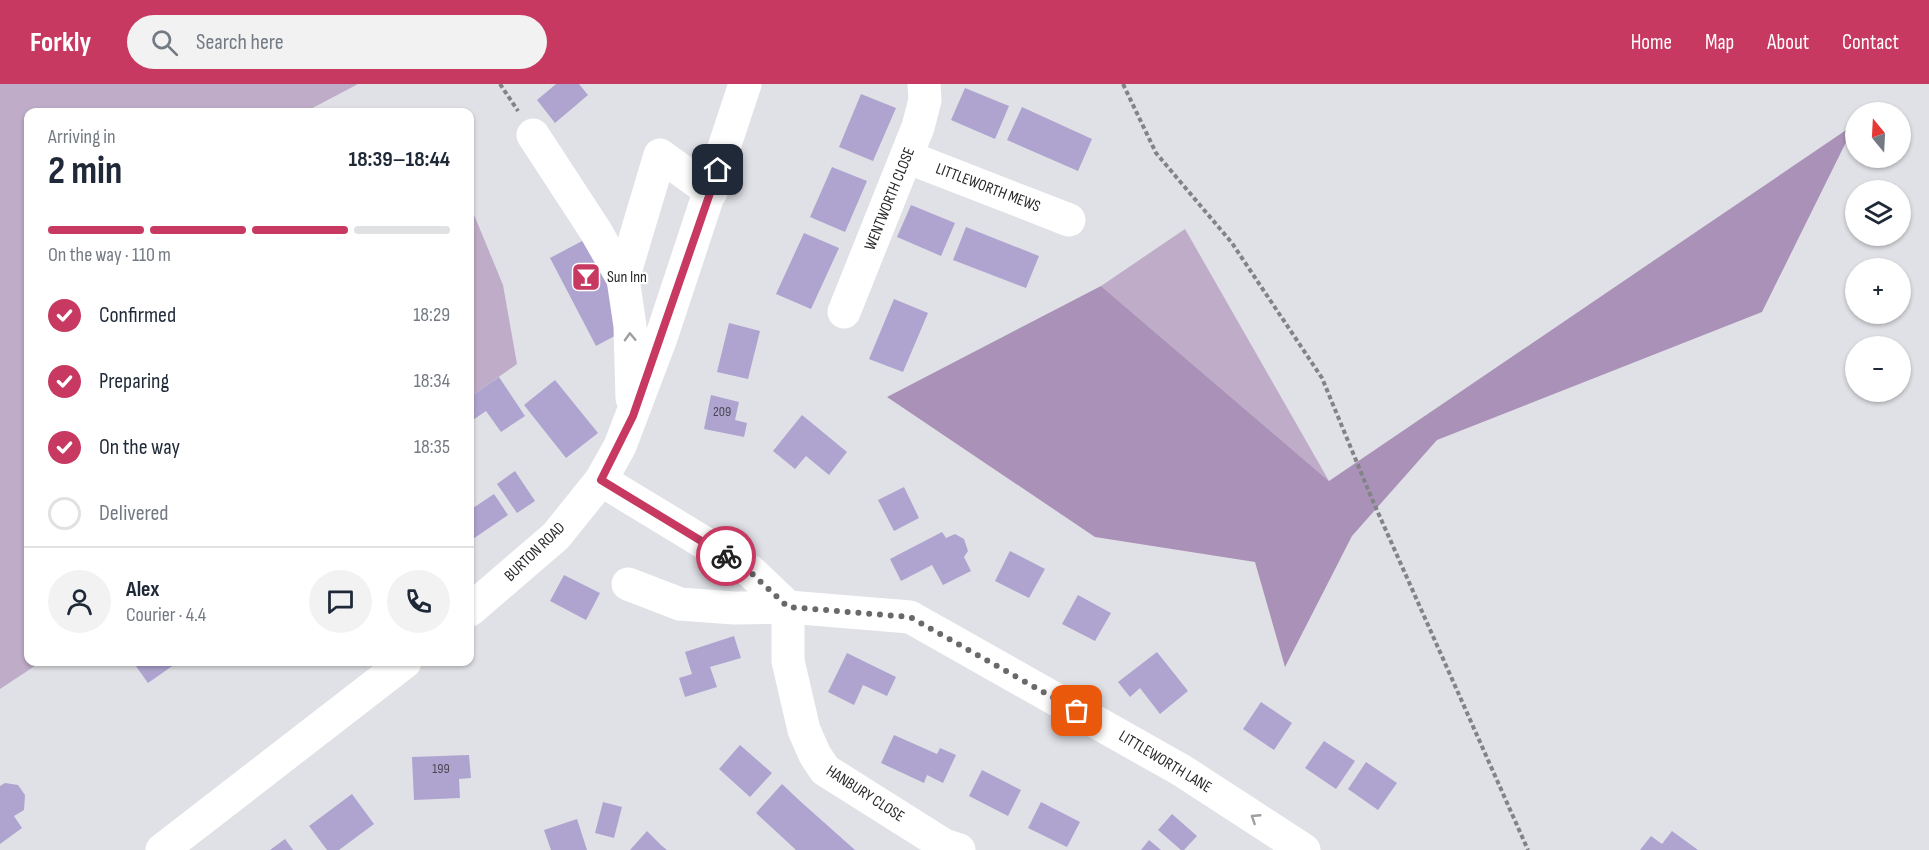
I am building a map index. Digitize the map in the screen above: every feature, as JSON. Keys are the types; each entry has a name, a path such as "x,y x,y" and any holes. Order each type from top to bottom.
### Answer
{"street":[{"name":"BURTON ROAD","path":"474,607 556,536 601,480 633,416 711,192 745,84"},
{"name":"WENTWORTH CLOSE","path":"844,312 907,157 925,100 924,84"},
{"path":"533,135 595,230 623,279 630,326 633,416"},
{"path":"623,279 660,155 711,192"},
{"name":"LITTLEWORTH MEWS","path":"907,157 1069,220"},
{"path":"601,480 748,570 788,607"},
{"name":"LITTLEWORTH LANE","path":"628,584 680,604 734,608 788,607 910,617 1182,770 1304,850"},
{"name":"HANBURY CLOSE","path":"788,607 788,661 804,730 820,763 825,770 948,848"},
{"path":"162,850 400,666"}],"path":[{"path":"1123,84 1156,153 1232,243 1322,378 1372,499 1528,850"}],"shaded area":[{"path":"0,84 358,84 313,108 24,108 24,666 35,666 0,689"},
{"path":"1845,131 1845,144 1762,312 1437,440 1352,536 1285,667 1255,562 1095,537 887,397 1101,286 1329,481"},
{"path":"474,215 503,285 517,364 474,394"},
{"path":"1185,229 1329,481 1101,286"}],"building":[{"path":"556,84 579,84 588,95 555,123 537,100"},
{"path":"965,88 1009,106 995,139 951,120"},
{"path":"861,94 896,108 873,161 839,147"},
{"path":"1022,107 1092,139 1078,171 1007,140"},
{"path":"832,167 867,181 845,232 810,217"},
{"path":"911,205 955,223 941,256 897,237"},
{"path":"966,227 1039,256 1026,288 953,260"},
{"path":"804,233 839,248 811,309 776,294"},
{"name":"Sun Inn","path":"584,240 596,248 622,332 596,346 550,258"},
{"path":"894,299 928,313 903,372 869,359"},
{"path":"729,323 760,331 748,379 717,372"},
{"path":"499,377 525,416 501,432 486,411 474,419 474,394"},
{"path":"555,380 598,433 566,458 524,405"},
{"path":"711,395 739,402 735,420 747,423 744,437 704,429"},
{"path":"802,415 847,452 829,475 806,456 795,469 773,451"},
{"path":"515,471 535,501 517,513 497,484"},
{"path":"904,487 919,518 894,531 878,500"},
{"path":"494,494 508,515 474,538 474,507"},
{"path":"942,532 946,538 955,534 964,539 968,551 964,557 971,571 943,585 932,565 901,581 890,559"},
{"path":"1010,551 1045,569 1029,598 995,581"},
{"path":"564,575 600,593 586,620 550,601"},
{"path":"1078,595 1111,613 1095,641 1062,624"},
{"path":"734,636 741,658 710,667 717,687 685,697 679,678 692,674 685,652"},
{"path":"1157,652 1188,691 1160,714 1140,688 1130,697 1118,682"},
{"path":"847,653 896,677 887,696 863,685 854,705 828,692"},
{"path":"136,666 172,666 148,683"},
{"path":"1261,702 1292,723 1274,750 1243,729"},
{"path":"894,735 937,754 940,748 956,755 943,783 927,775 924,783 881,763"},
{"path":"1324,741 1355,761 1336,789 1305,768"},
{"path":"740,745 772,773 750,797 719,769"},
{"path":"469,755 471,778 459,779 460,798 414,800 412,757"},
{"path":"1366,762 1397,783 1378,810 1348,789"},
{"path":"982,770 1021,790 1008,816 969,796"},
{"path":"5,783 18,785 25,795 24,810 14,816 22,828 0,844 0,786"},
{"path":"782,784 855,850 796,850 756,813"},
{"path":"352,794 374,824 339,850 327,850 309,826"},
{"path":"603,802 622,807 614,838 595,833"},
{"path":"1041,802 1080,822 1067,847 1028,828"},
{"path":"1172,814 1197,836 1184,850 1181,850 1158,830"},
{"path":"577,819 587,850 551,850 544,830"},
{"path":"647,831 662,846 667,850 630,850"},
{"path":"1672,831 1698,850 1640,850 1651,836 1662,844"},
{"path":"285,839 293,850 270,850"},
{"path":"1149,840 1161,850 1141,850"}],"way so far":[{"path":"726,556 748,570 788,607 910,617 1077,711"}],"place":[{"name":"Sun Inn","path":"586,277"}],"route":[{"path":"718,170 633,416 621,446 601,480 726,556"}]}
